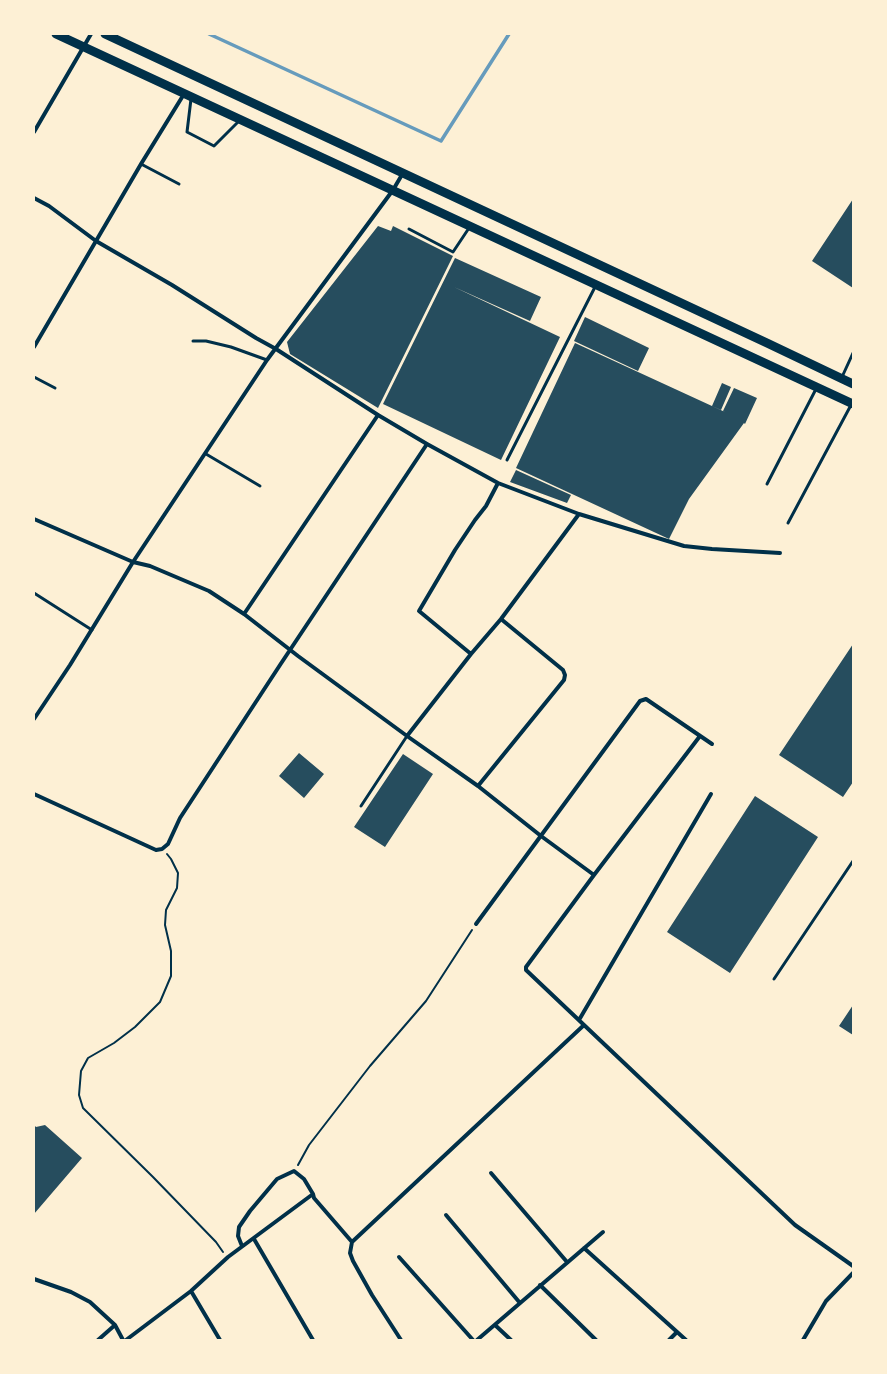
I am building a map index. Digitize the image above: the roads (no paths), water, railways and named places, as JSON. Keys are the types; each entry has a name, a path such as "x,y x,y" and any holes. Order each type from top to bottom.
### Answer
{"main road":[{"path":"56,34 853,404"},
{"path":"105,34 760,339 853,384"}],"street":[{"path":"34,132 91,34"},
{"path":"34,347 141,164 188,96"},
{"path":"34,719 70,665 133,562 267,360 393,190 403,172"},
{"path":"34,198 49,206 96,241 172,285 276,349 378,415 498,484 579,514 684,546 780,553"},
{"path":"244,614 378,415"},
{"path":"34,794 156,850 162,849 168,844 180,818 427,444"},
{"path":"471,654 420,611 455,550 486,506 498,484"},
{"path":"407,736 471,654 501,619 579,514"},
{"path":"34,519 133,562 150,566 209,591 244,614 290,650 478,786 541,836 594,875"},
{"path":"478,786 564,680 565,675 563,670 501,619"},
{"path":"476,924 640,701 646,699 712,744"},
{"path":"700,736 594,875 526,970 795,1225 853,1266"},
{"path":"579,1020 711,794"},
{"path":"401,1340 372,1295 353,1261 350,1253 352,1242 584,1025"},
{"path":"242,1246 238,1236 239,1227 250,1211 278,1179 294,1171 304,1179 314,1198 352,1242"},
{"path":"491,1174 567,1262"},
{"path":"34,1278 71,1292 90,1302 114,1325 125,1340 191,1291 242,1246 313,1194"},
{"path":"446,1215 520,1303"},
{"path":"477,1340 603,1232"},
{"path":"254,1238 313,1340"},
{"path":"584,1248 686,1340"},
{"path":"399,1257 473,1340"},
{"path":"803,1340 826,1301 853,1273"},
{"path":"540,1285 596,1340"},
{"path":"191,1291 220,1340"},
{"path":"98,1340 114,1325"},
{"path":"495,1325 511,1340"},
{"path":"669,1340 677,1332"}],"lane":[{"path":"188,96 187,132 214,146 240,120"},
{"path":"141,164 178,184"},
{"path":"409,230 453,252 470,226"},
{"path":"506,460 596,285"},
{"path":"192,341 206,341 231,347 267,360"},
{"path":"841,379 853,353"},
{"path":"34,377 55,388"},
{"path":"767,484 817,388"},
{"path":"788,523 853,404"},
{"path":"206,454 260,486"},
{"path":"34,593 92,630"},
{"path":"361,806 407,736"},
{"path":"774,979 853,861"}],"waterway":[{"path":"209,34 441,141 509,34"}]}
